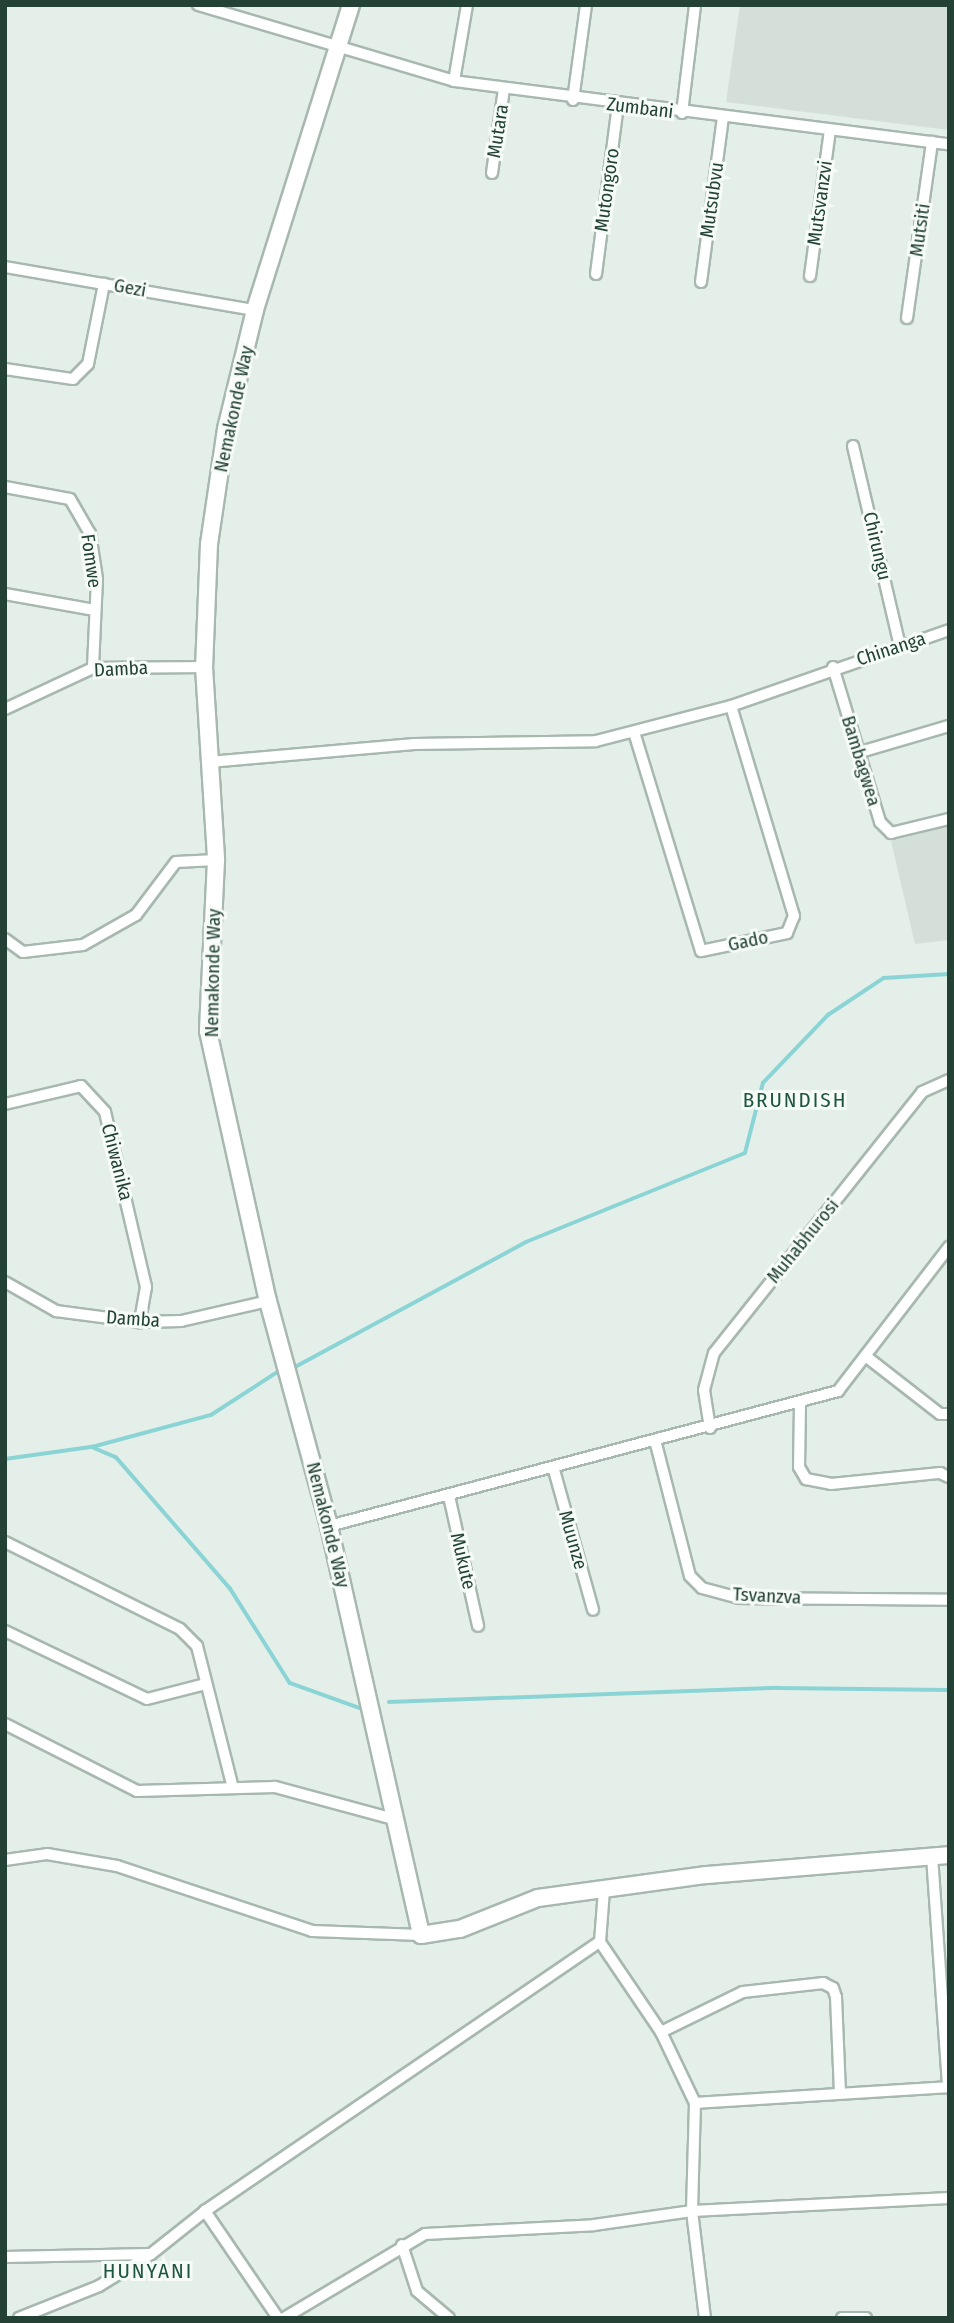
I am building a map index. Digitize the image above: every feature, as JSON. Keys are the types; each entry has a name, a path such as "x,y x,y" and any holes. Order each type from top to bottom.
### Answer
{"street":[{"name":"Zumbani","path":"198,5 336,49 454,80 573,100 949,144"},
{"name":"Nemakonde Way","path":"351,5 255,310 226,429 209,544 204,667 216,860 208,1031 268,1301 329,1527 421,1935"},
{"path":"454,80 467,5"},
{"path":"573,100 586,5"},
{"path":"682,113 695,5"},
{"name":"Mutara","path":"492,173 504,89"},
{"name":"Mutongoro","path":"596,274 618,105"},
{"name":"Mutsubvu","path":"701,282 723,117"},
{"name":"Mutsvanzvi","path":"810,276 830,130"},
{"name":"Mutsiti","path":"907,318 932,142"},
{"name":"Gezi","path":"5,267 255,310"},
{"path":"5,369 73,379 88,364 104,284"},
{"name":"Chirungu","path":"853,446 900,646"},
{"name":"Fomwe","path":"5,487 71,499 90,533 95,610 93,668"},
{"name":"Fomwe","path":"5,594 95,610"},
{"name":"Chinanga","path":"209,762 414,744 596,741 731,706 834,667 949,630"},
{"name":"Damba","path":"5,709 93,668 204,667"},
{"name":"Bambagwea","path":"834,667 856,753 880,822 891,833 949,819"},
{"name":"Gado","path":"634,732 701,951 787,933 794,916 731,706"},
{"path":"856,753 949,726"},
{"path":"5,939 23,952 83,945 136,915 176,862 216,860"},
{"name":"Muhabhurosi","path":"710,1428 704,1390 714,1353 922,1092 949,1080"},
{"name":"Chiwanika","path":"5,1104 81,1086 105,1112 146,1287 140,1322"},
{"path":"329,1527 554,1470 655,1440 800,1405 838,1391 868,1358 949,1247"},
{"name":"Damba","path":"5,1282 55,1311 140,1322 181,1321 268,1301"},
{"path":"868,1358 940,1414 949,1415"},
{"path":"800,1405 799,1468 806,1479 831,1484 949,1477"},
{"name":"Tsvanzva","path":"655,1440 690,1576 702,1588 740,1598 949,1600"},
{"name":"Muunze","path":"554,1470 593,1611"},
{"name":"Mukute","path":"449,1496 478,1626"},
{"path":"5,1542 180,1629 197,1646 233,1788"},
{"path":"5,1631 147,1699 206,1684"},
{"path":"5,1724 137,1791 275,1787 397,1820"},
{"path":"5,1860 47,1854 117,1866 312,1931 421,1935 460,1929 538,1898 706,1875 949,1854"},
{"path":"695,2103 948,2087 932,1856"},
{"path":"604,1890 600,1942 661,2032 695,2103 692,2211 705,2318"},
{"path":"19,2318 99,2286 151,2254 205,2211 600,1942"},
{"path":"661,2032 743,1992 823,1983 833,1988 836,1997 840,2092"},
{"path":"284,2318 402,2245 425,2234 594,2225 692,2211 949,2198"},
{"path":"205,2211 278,2318"},
{"path":"402,2245 417,2291 449,2318"},
{"path":"5,2257 151,2254"},
{"path":"842,2318 866,2318"}],"shaded area":[{"path":"740,5 949,5 949,130 726,102"},
{"path":"949,826 949,940 915,944 891,841"}],"waterway":[{"path":"297,1366 526,1242 745,1153 763,1083 828,1015 884,978 949,974"},
{"path":"5,1459 92,1447 211,1415 276,1373"},
{"path":"92,1447 116,1457 230,1588 290,1683 360,1708"},
{"path":"389,1702 778,1688 948,1690"}],"district":[{"name":"BRUNDISH","path":"795,1100"},
{"name":"HUNYANI","path":"148,2271"}]}
